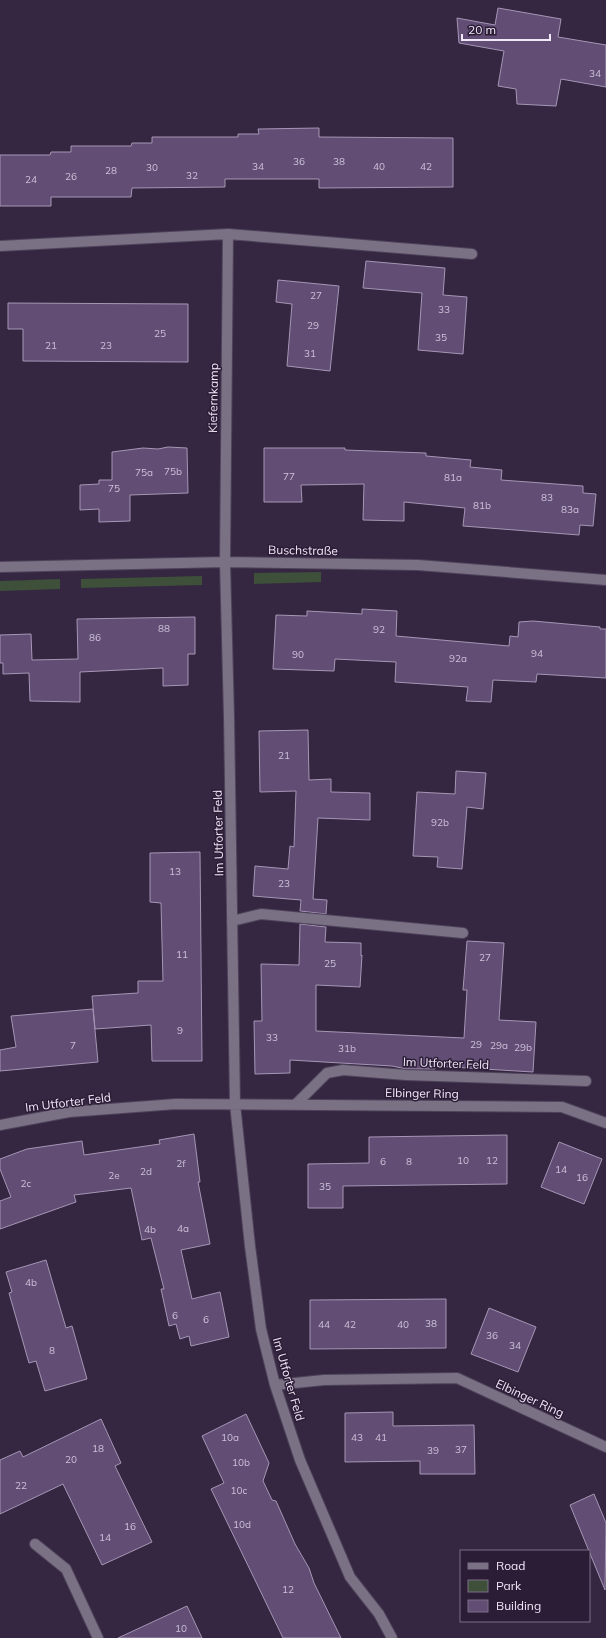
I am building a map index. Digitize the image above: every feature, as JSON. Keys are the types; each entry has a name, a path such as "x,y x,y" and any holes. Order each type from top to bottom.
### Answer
{"street":[{"path":"0,246 228,234 472,254"},
{"name":"Kiefernkamp","path":"225,562 228,234"},
{"name":"Buschstraße","path":"0,567 225,562 418,565 606,580"},
{"name":"Im Utforter Feld","path":"225,562 235,1104 250,1246 261,1329 275,1385 300,1460 350,1577 379,1614 392,1638"},
{"path":"232,921 261,914 463,933"},
{"name":"Im Utforter Feld","path":"295,1104 327,1073 343,1070 406,1075 586,1081"},
{"name":"Im Utforter Feld","path":"0,1124 69,1112 176,1104 235,1104"},
{"name":"Elbinger Ring","path":"235,1104 562,1107 606,1123"},
{"name":"Elbinger Ring","path":"275,1385 324,1380 457,1378 606,1447"},
{"path":"34,1544 66,1570 98,1638"}],"green space":[{"path":"321,572 321,582 254,584 254,573"},
{"path":"202,576 202,585 81,588 81,579"},
{"path":"60,579 60,589 0,591 0,581"}],"building":[{"path":"498,8 561,19 558,37 606,45 606,87 561,79 556,106 517,104 516,89 498,86 504,51 459,43 457,18 495,25"},
{"path":"319,128 319,137 453,138 453,187 319,188 319,179 225,179 225,187 132,188 131,197 51,197 51,206 0,206 0,155 50,155 51,152 71,152 71,146 131,146 132,143 152,143 152,137 238,137 238,134 259,134 258,129"},
{"path":"366,261 445,268 443,295 467,297 463,354 418,350 422,293 363,288"},
{"path":"278,280 339,286 330,371 287,366 292,304 276,302"},
{"path":"8,303 188,304 188,362 23,361 23,329 8,329"},
{"path":"168,447 187,448 188,493 130,495 130,521 99,522 99,509 80,510 80,485 99,484 99,480 112,480 112,452 143,448 158,449"},
{"path":"264,448 345,448 345,450 426,453 426,456 471,460 470,467 502,470 501,480 583,486 583,493 596,494 593,526 580,525 579,535 463,526 465,508 404,502 404,521 363,520 364,484 301,485 302,502 264,502"},
{"path":"362,609 397,611 396,636 509,646 510,636 518,637 519,622 533,621 600,627 600,629 606,629 606,678 537,674 536,682 493,680 491,702 466,701 468,687 395,682 396,662 335,659 334,671 273,669 276,615 307,616 307,611 362,614"},
{"path":"195,617 195,654 188,654 188,685 163,686 163,668 80,672 80,702 30,701 29,673 3,674 3,663 0,663 0,635 31,634 32,660 78,659 77,619"},
{"path":"308,730 309,780 331,779 331,792 370,793 370,820 318,818 313,899 327,900 326,914 300,911 301,900 253,896 255,866 288,869 290,846 294,847 296,791 260,792 259,731"},
{"path":"456,771 486,773 483,809 467,807 462,869 437,867 438,857 413,856 417,792 455,794"},
{"path":"200,852 202,1061 152,1061 151,1025 95,1029 92,996 138,993 138,981 163,981 161,903 150,902 150,853"},
{"path":"300,924 326,927 325,942 361,943 361,956 362,955 360,987 316,985 316,1031 464,1038 467,990 463,990 467,941 504,943 499,1020 536,1022 533,1072 435,1066 435,1069 406,1069 392,1066 290,1060 290,1073 255,1074 254,1021 262,1021 261,964 299,965"},
{"path":"93,1009 98,1062 0,1071 0,1050 16,1047 11,1016"},
{"path":"194,1134 200,1182 198,1182 210,1244 181,1250 192,1299 220,1292 229,1337 191,1346 189,1336 180,1339 176,1324 169,1326 161,1289 164,1289 151,1238 142,1240 131,1188 74,1195 76,1202 0,1229 0,1201 11,1197 0,1169 0,1159 27,1149 82,1141 84,1155 160,1144 159,1140"},
{"path":"507,1135 507,1184 343,1186 343,1208 308,1208 308,1164 369,1163 369,1137"},
{"path":"559,1142 602,1159 584,1204 541,1187"},
{"path":"46,1260 66,1328 72,1326 87,1379 45,1391 36,1361 29,1363 9,1293 12,1292 6,1272"},
{"path":"446,1299 446,1348 310,1349 310,1300"},
{"path":"489,1308 536,1327 518,1372 471,1354"},
{"path":"393,1412 393,1426 474,1425 475,1474 420,1474 420,1461 345,1462 345,1413"},
{"path":"246,1414 269,1463 263,1481 272,1500 276,1501 295,1544 309,1568 314,1583 341,1638 283,1638 211,1489 224,1483 202,1436"},
{"path":"101,1419 121,1463 115,1466 152,1542 102,1565 63,1484 0,1514 0,1460 20,1451 23,1457"},
{"path":"594,1494 606,1523 605,1590 590,1554 590,1550 589,1550 570,1505"},
{"path":"187,1606 202,1638 118,1638"}]}
